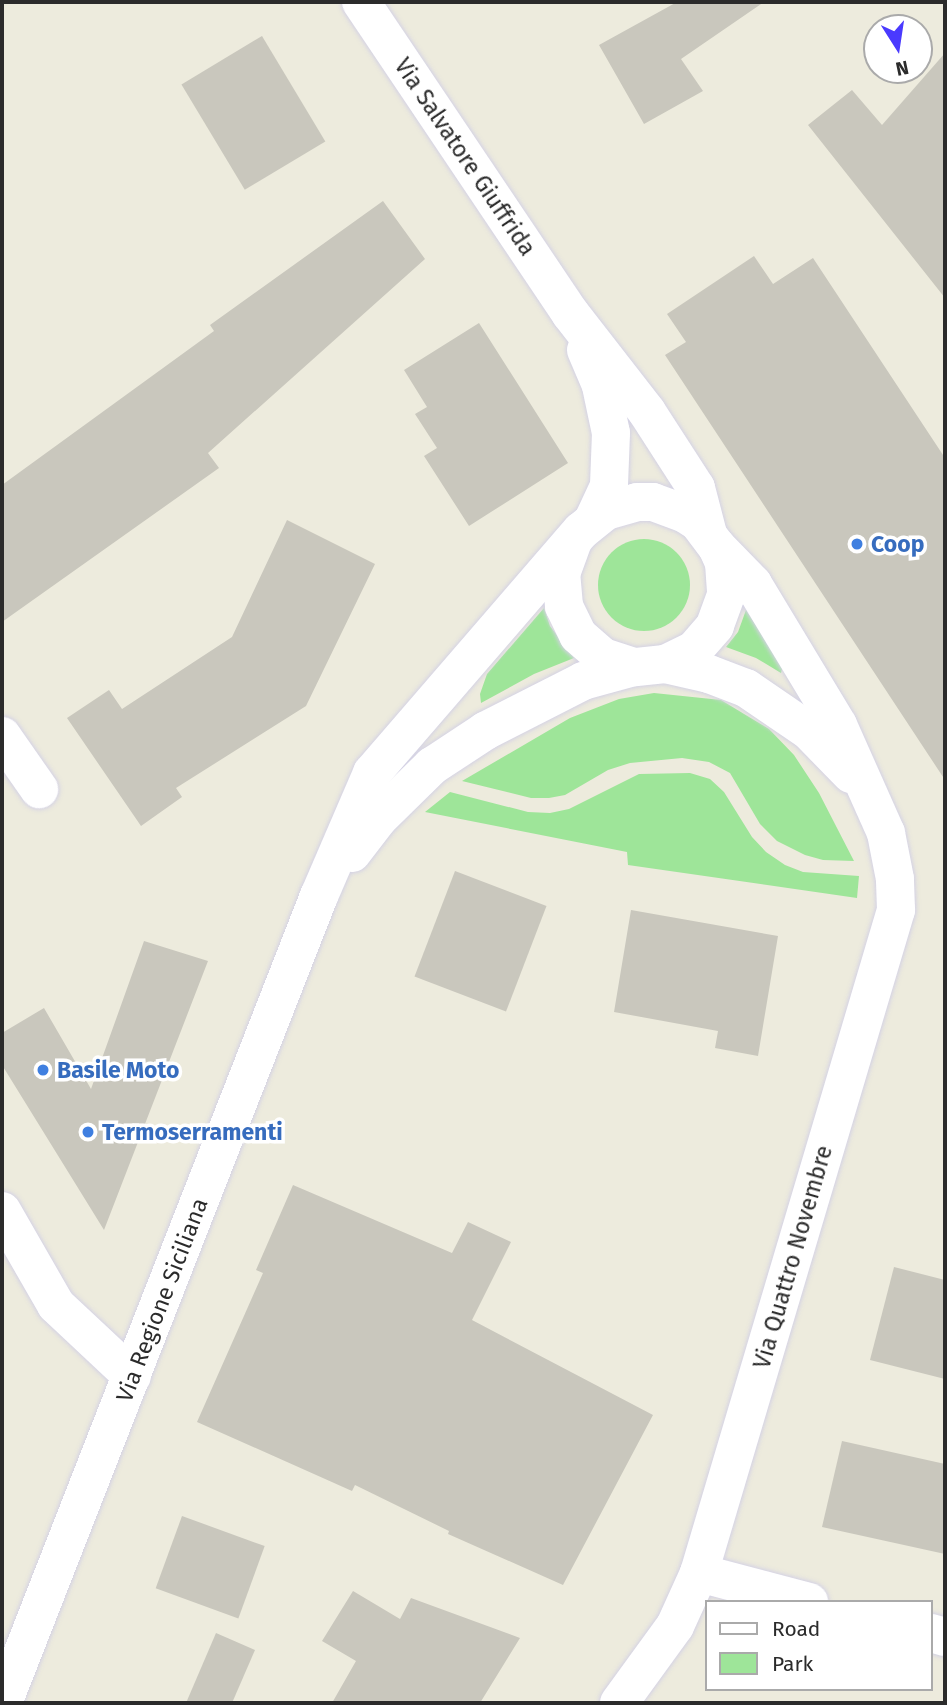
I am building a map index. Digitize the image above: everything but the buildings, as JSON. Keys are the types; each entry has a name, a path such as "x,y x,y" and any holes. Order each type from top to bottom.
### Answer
{"main road":[{"name":"Via Salvatore Giuffrida","path":"361,2 570,313"},
{"path":"570,313 601,386 611,433 609,486 561,574 564,606 570,621 590,647 603,657 709,674 746,688 809,731 870,792"},
{"path":"319,896 378,819 432,766 485,731 583,681 649,666 694,650 715,626 726,594 726,579 696,488 647,412 570,313"},
{"path":"319,896 372,773 582,532 621,505 653,502 684,513 713,541"},
{"name":"Via Quattro Novembre","path":"619,1703 675,1626 699,1573 896,910 895,879 886,833 838,724 753,584 713,541"},
{"path":"2,736 39,789"},
{"name":"Via Regione Siciliana","path":"3,1703 319,896"},
{"path":"2,1211 56,1304 132,1376"},
{"path":"699,1573 801,1600"}],"green space":[{"path":"644,539 662,542 677,552 687,567 690,585 687,603 677,618 662,628 644,631 626,628 611,618 601,603 598,585 601,567 611,552 626,542"},
{"path":"544,608 550,626 574,658 534,674 481,703 480,694 487,674"},
{"path":"746,610 783,666 781,673 756,658 726,647 738,632"},
{"path":"654,693 721,700 769,729 794,755 819,793 854,861 823,860 805,855 777,841 760,824 730,773 709,762 682,758 630,763 608,770 565,795 549,798 531,798 462,781 570,718 619,699"},
{"path":"690,773 710,779 724,792 752,837 766,852 785,865 803,872 859,876 857,898 628,865 627,852 425,812 450,792 528,812 550,813 569,809 639,774"}],"place":[{"name":"Coop","path":"857,544"},
{"name":"Basile Moto","path":"43,1070"},
{"name":"Termoserramenti","path":"88,1132"}]}
